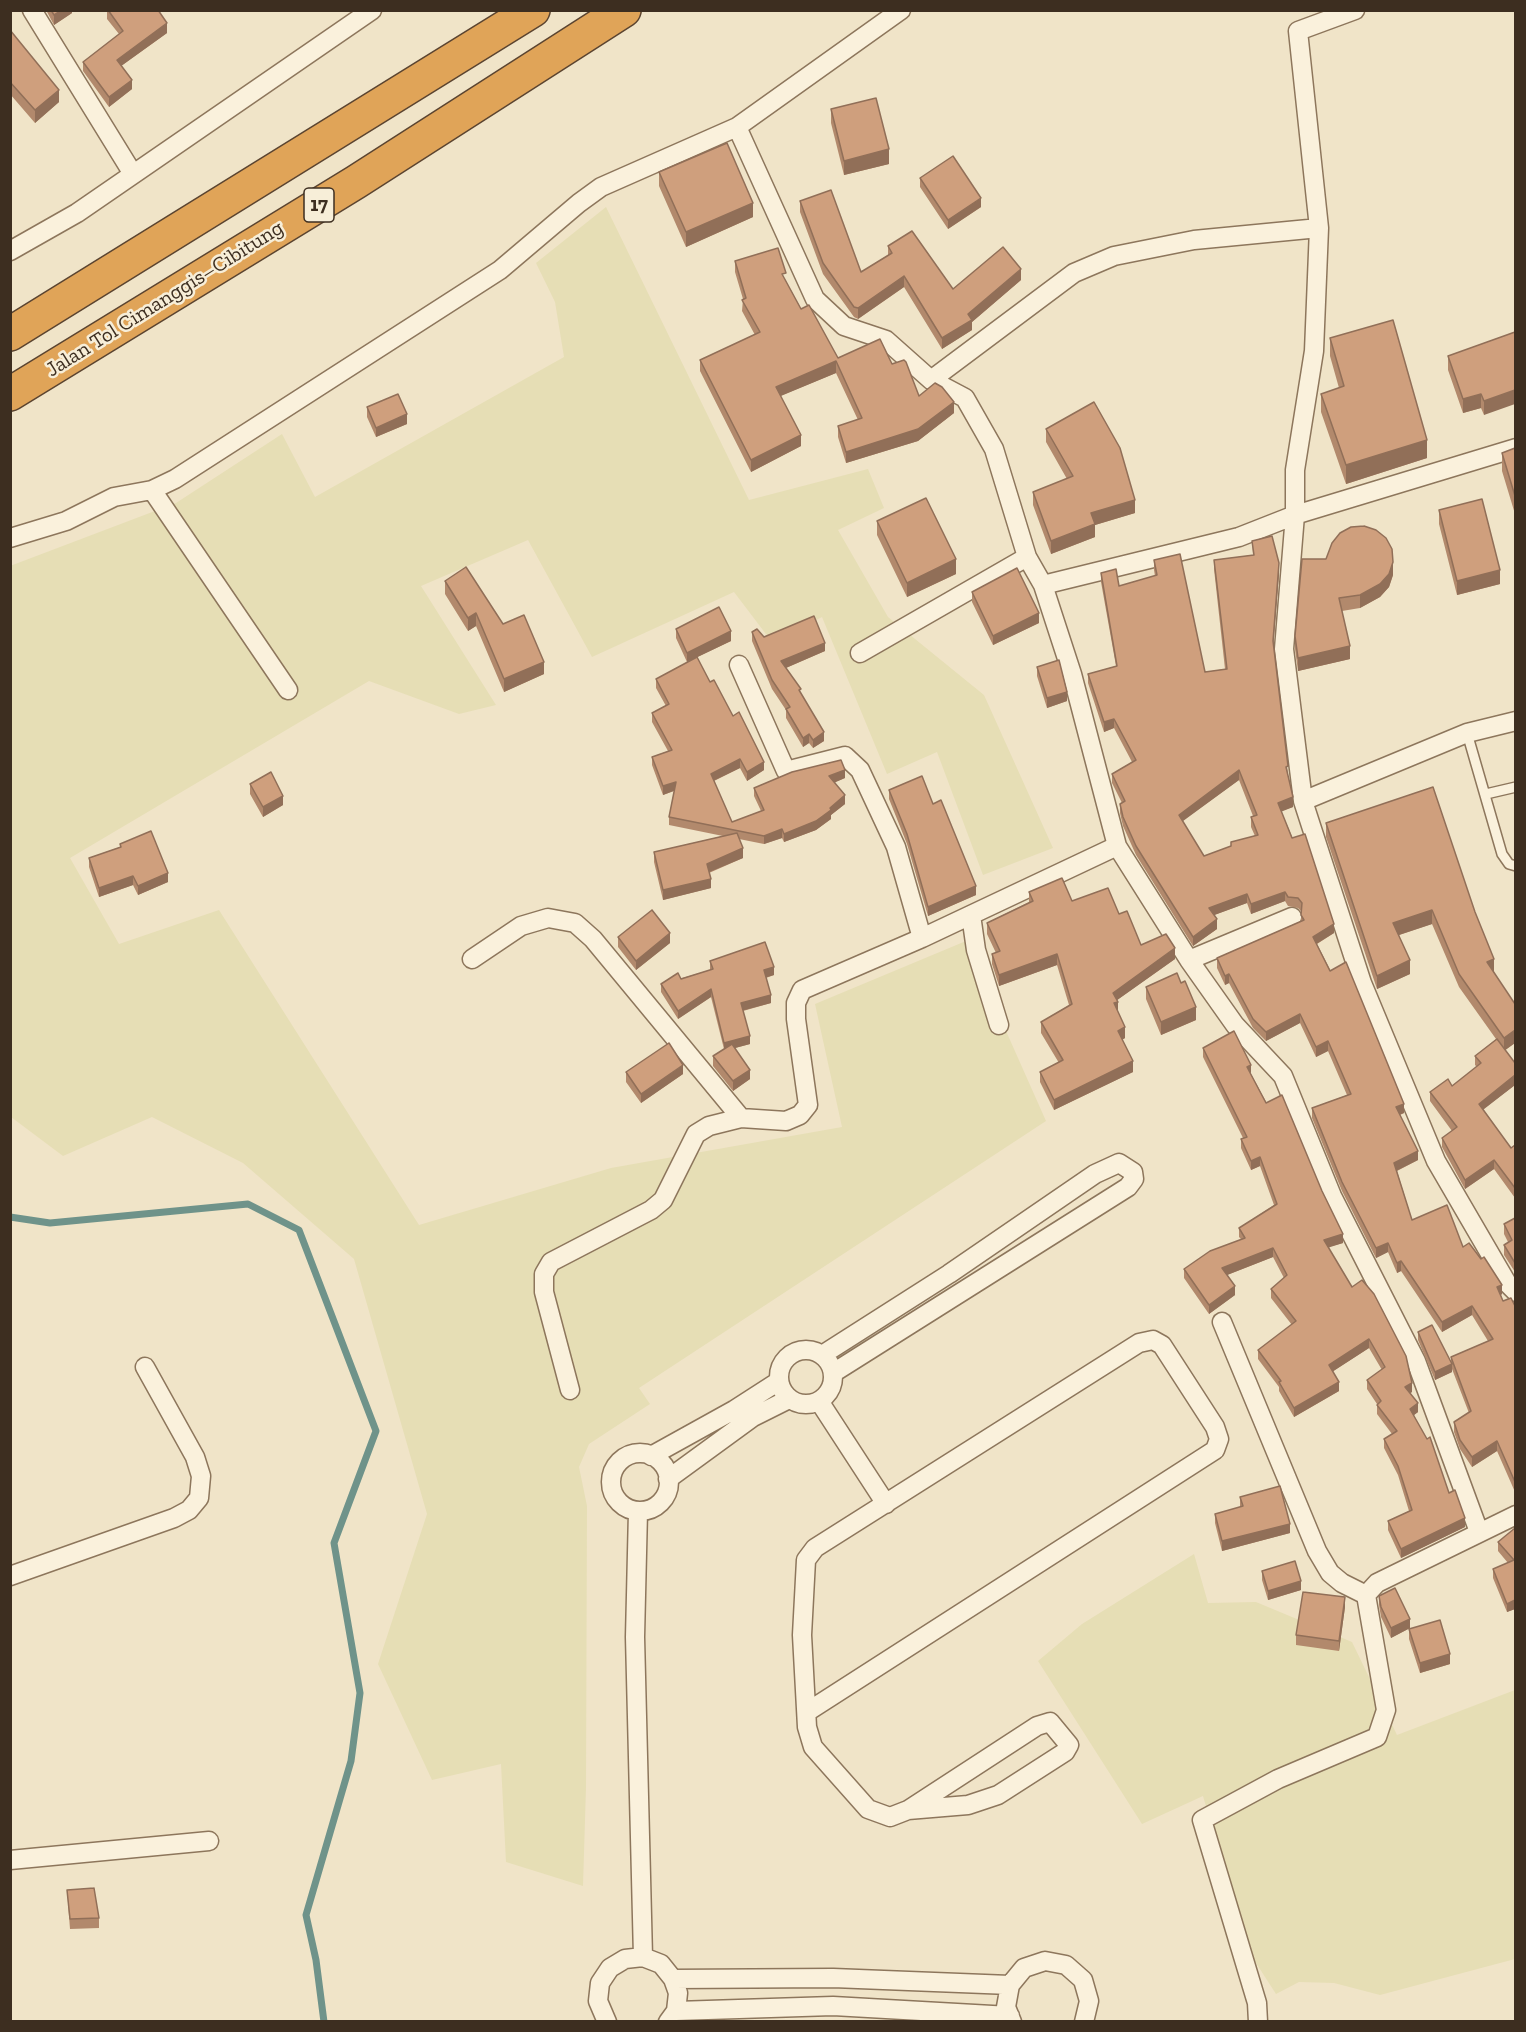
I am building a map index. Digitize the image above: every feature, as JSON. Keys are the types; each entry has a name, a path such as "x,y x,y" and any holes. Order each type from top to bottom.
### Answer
{"highway":[{"name":"17","path":"10,334 533,10"},
{"name":"Jalan Tol Cimanggis–Cibitung","path":"10,394 356,182 624,10"}],"street":[{"path":"32,10 133,174"},
{"path":"10,251 77,213 372,10"},
{"path":"10,538 66,521 114,497 152,490 175,479 500,270 601,187 737,127 901,10"},
{"path":"1355,10 1298,31 1319,228 1314,351 1295,470 1295,515 1284,649 1303,801 1362,982 1436,1161 1507,1283 1515,1292"},
{"path":"737,127 815,299 844,326 886,340 932,380 965,398 994,448 1028,557 1043,585 1072,674 1117,846 1189,960 1234,1025 1283,1076 1332,1196 1416,1361 1479,1532"},
{"path":"932,380 1074,273 1114,256 1194,240 1319,228"},
{"path":"1043,585 1239,537 1295,515 1515,448"},
{"path":"152,490 288,690"},
{"path":"860,653 1028,557"},
{"path":"740,665 786,771 845,756 860,770 896,847 922,938"},
{"path":"1303,801 1467,733 1515,721"},
{"path":"570,1390 544,1292 544,1274 551,1262 651,1210 663,1200 696,1134 710,1126 741,1118 786,1120 800,1115 808,1105 796,1019 796,1003 802,990 922,938 1117,846"},
{"path":"971,915 976,950 999,1025"},
{"path":"1189,960 1292,917"},
{"path":"472,959 521,926 548,918 575,922 593,939 741,1118"},
{"path":"822,1355 1103,1169 1119,1163 1133,1172 1134,1179 1128,1186 833,1373"},
{"path":"1222,1323 1317,1551 1330,1573 1342,1583 1366,1596"},
{"path":"807,1712 1198,1464 1215,1450 1219,1439 1215,1427 1162,1345 1153,1340 1146,1341 815,1548 806,1560 802,1635 807,1727 813,1747 868,1809 890,1817 908,1810 1037,1726 1050,1722 1069,1744 1065,1752 998,1795 968,1805 908,1810"},
{"path":"668,1479 753,1418 789,1399 809,1404 819,1401 832,1384 833,1373 822,1355 802,1350 792,1354 784,1361 779,1381 789,1399"},
{"path":"10,1576 174,1518 189,1510 199,1498 201,1476 195,1457 145,1367"},
{"path":"651,1456 666,1469 668,1489 657,1505 638,1511 620,1503 611,1485 616,1466 632,1454 651,1456 721,1418 779,1381"},
{"path":"819,1401 886,1504"},
{"path":"638,1511 636,1637 643,1957"},
{"path":"1366,1596 1377,1583 1515,1515"},
{"path":"1258,2022 1257,2002 1202,1820 1278,1779 1377,1737 1386,1710 1366,1596"},
{"path":"10,1860 209,1841"},
{"path":"607,2022 598,2001 600,1983 610,1968 625,1959 643,1957 661,1964 673,1979 678,1993 672,2016 833,2006 1011,2019 1006,2007 1010,1985 1024,1968 1045,1961 1066,1965 1083,1980 1089,2001 1084,2022"},
{"path":"673,1979 833,1978 1010,1985"}],"lane":[{"path":"1467,733 1502,854 1509,864 1515,866"},
{"path":"1486,794 1515,787"}],"shaded area":[{"path":"606,207 749,500 868,469 884,508 838,530 888,617 984,695 1053,848 983,875 937,752 887,774 822,617 772,642 734,592 592,657 528,540 421,586 496,705 459,714 369,681 70,858 119,944 219,910 419,1225 611,1168 842,1127 815,1004 966,941 1046,1121 639,1388 650,1404 589,1444 579,1467 587,1506 586,1787 583,1886 506,1862 501,1764 432,1780 378,1664 427,1514 354,1259 243,1163 152,1117 63,1156 11,1117 10,566 176,503 282,434 315,497 564,357 555,302 536,263"},
{"path":"1194,1554 1208,1603 1256,1602 1352,1642 1397,1735 1515,1690 1515,1959 1380,1995 1334,1983 1299,1982 1276,1994 1247,1949 1203,1796 1142,1824 1038,1661 1082,1624"}],"building":[{"path":"51,10 62,10 54,15"},
{"path":"108,10 158,10 167,23 117,60 132,80 109,97 83,62 123,31"},
{"path":"10,30 59,90 35,110 10,82"},
{"path":"876,98 889,149 844,161 831,109"},
{"path":"727,143 753,203 686,232 659,172"},
{"path":"953,156 981,198 948,220 920,178"},
{"path":"831,190 861,272 892,253 888,246 912,231 953,289 1003,247 1021,269 968,314 972,320 942,338 904,276 858,308 854,307 823,263 800,201"},
{"path":"778,248 786,273 782,274 801,309 809,305 838,358 880,339 892,364 904,360 906,362 919,396 935,383 942,387 954,402 918,429 846,452 838,426 862,418 836,361 776,387 801,435 751,460 700,360 760,332 742,300 746,298 735,261"},
{"path":"1393,320 1427,440 1346,465 1321,394 1344,386 1330,338"},
{"path":"1515,332 1515,390 1484,401 1481,394 1463,399 1448,356"},
{"path":"398,394 407,414 376,428 367,407"},
{"path":"1094,402 1120,448 1135,500 1091,513 1095,524 1051,541 1033,492 1073,476 1046,429"},
{"path":"1515,448 1515,496 1502,453"},
{"path":"926,498 956,559 907,583 877,521"},
{"path":"1482,499 1500,570 1457,581 1439,510"},
{"path":"1364,526 1376,530 1386,538 1392,549 1393,562 1389,574 1380,584 1360,595 1339,598 1350,646 1298,658 1295,636 1302,559 1326,559 1332,543 1340,533 1351,527"},
{"path":"1272,536 1279,563 1273,641 1288,766 1286,767 1293,797 1278,803 1292,838 1305,834 1334,924 1313,937 1330,971 1346,962 1404,1104 1396,1107 1418,1151 1394,1163 1412,1220 1447,1205 1463,1247 1469,1243 1481,1259 1484,1257 1502,1285 1497,1287 1503,1301 1511,1298 1515,1306 1515,1482 1497,1441 1472,1457 1460,1440 1454,1422 1471,1411 1451,1357 1493,1339 1472,1306 1442,1322 1401,1261 1397,1263 1388,1243 1376,1248 1342,1182 1312,1108 1351,1094 1328,1041 1316,1047 1300,1014 1266,1032 1253,1019 1229,974 1225,976 1217,958 1304,920 1301,915 1302,903 1298,898 1288,897 1285,892 1251,904 1247,894 1209,908 1217,919 1193,937 1136,846 1123,817 1120,804 1125,801 1112,774 1136,760 1114,719 1104,722 1088,674 1117,666 1101,573 1116,569 1119,586 1157,575 1154,560 1180,554 1205,672 1227,669 1214,560 1254,555 1252,541","holes":["1239,770 1257,815 1251,817 1258,835 1231,842 1231,846 1204,856 1179,815"]},
{"path":"466,567 503,624 524,615 544,662 504,679 476,613 468,618 445,581"},
{"path":"1017,568 1039,613 993,636 972,592"},
{"path":"719,607 731,631 687,653 676,629"},
{"path":"814,616 825,643 781,661 801,689 799,690 824,732 813,740 809,734 803,738 786,709 790,707 772,680 752,632 757,629 764,637"},
{"path":"697,657 710,682 714,680 733,716 739,712 764,762 747,772 740,759 711,774 732,822 764,810 754,788 792,772 841,760 845,770 829,776 845,795 830,808 831,810 816,821 784,834 782,829 764,836 669,817 676,782 663,786 652,757 672,750 652,713 669,704 656,679"},
{"path":"1059,660 1067,692 1047,698 1037,667"},
{"path":"271,772 283,796 263,807 250,784"},
{"path":"922,776 933,804 941,800 976,886 928,907 907,834 889,790"},
{"path":"1433,787 1475,912 1494,959 1487,962 1515,1004 1515,1030 1504,1038 1459,974 1432,910 1393,923 1410,960 1377,976 1326,823"},
{"path":"151,831 168,873 138,886 133,876 99,888 89,858 121,847 120,844"},
{"path":"737,833 743,848 707,864 711,879 663,890 654,852"},
{"path":"1062,878 1072,901 1108,888 1119,914 1127,911 1141,945 1166,934 1175,948 1113,993 1118,1002 1114,1003 1125,1027 1118,1031 1133,1061 1054,1100 1040,1072 1063,1060 1041,1022 1072,1004 1057,954 999,975 992,954 1000,951 987,923 1033,901 1029,892"},
{"path":"652,910 670,933 636,961 618,937"},
{"path":"765,942 774,967 764,970 771,995 741,1003 750,1036 724,1043 711,989 678,1011 661,984 678,973 681,979 713,969 710,961"},
{"path":"1177,973 1181,983 1185,981 1196,1007 1161,1022 1146,987"},
{"path":"1234,1031 1251,1065 1247,1067 1266,1103 1282,1095 1322,1191 1343,1234 1324,1240 1352,1287 1362,1280 1374,1294 1406,1356 1412,1383 1405,1387 1418,1403 1410,1409 1427,1439 1430,1437 1449,1493 1455,1490 1465,1518 1401,1549 1388,1521 1412,1510 1398,1466 1384,1439 1397,1431 1377,1405 1381,1401 1367,1380 1385,1367 1369,1339 1329,1365 1339,1382 1294,1408 1279,1382 1281,1381 1258,1350 1296,1321 1271,1289 1287,1275 1273,1248 1222,1268 1235,1286 1209,1305 1184,1269 1210,1251 1245,1238 1239,1228 1277,1204 1260,1157 1251,1161 1241,1139 1247,1137 1203,1048"},
{"path":"1497,1039 1515,1063 1515,1075 1479,1104 1511,1148 1515,1145 1515,1188 1494,1160 1465,1180 1442,1138 1457,1127 1430,1092 1448,1079 1452,1086 1481,1063 1475,1056"},
{"path":"669,1043 683,1065 641,1094 626,1072"},
{"path":"732,1044 750,1070 733,1081 713,1056"},
{"path":"1515,1218 1515,1263 1504,1245 1512,1240 1504,1224"},
{"path":"1432,1325 1452,1364 1435,1372 1418,1332"},
{"path":"1280,1486 1290,1524 1222,1541 1215,1514 1243,1506 1240,1497"},
{"path":"1515,1528 1515,1600 1507,1604 1493,1569 1514,1560 1498,1542"},
{"path":"1295,1561 1301,1581 1268,1591 1262,1571"},
{"path":"1395,1588 1410,1619 1391,1628 1381,1607 1379,1596"},
{"path":"1303,1592 1345,1597 1339,1641 1296,1635"},
{"path":"1440,1620 1450,1654 1420,1663 1409,1629"},
{"path":"94,1888 99,1918 70,1919 67,1890"}],"waterway":[{"path":"10,1217 50,1223 248,1204 299,1230 376,1431 334,1543 360,1693 351,1761 306,1915 316,1960 324,2022"}]}
